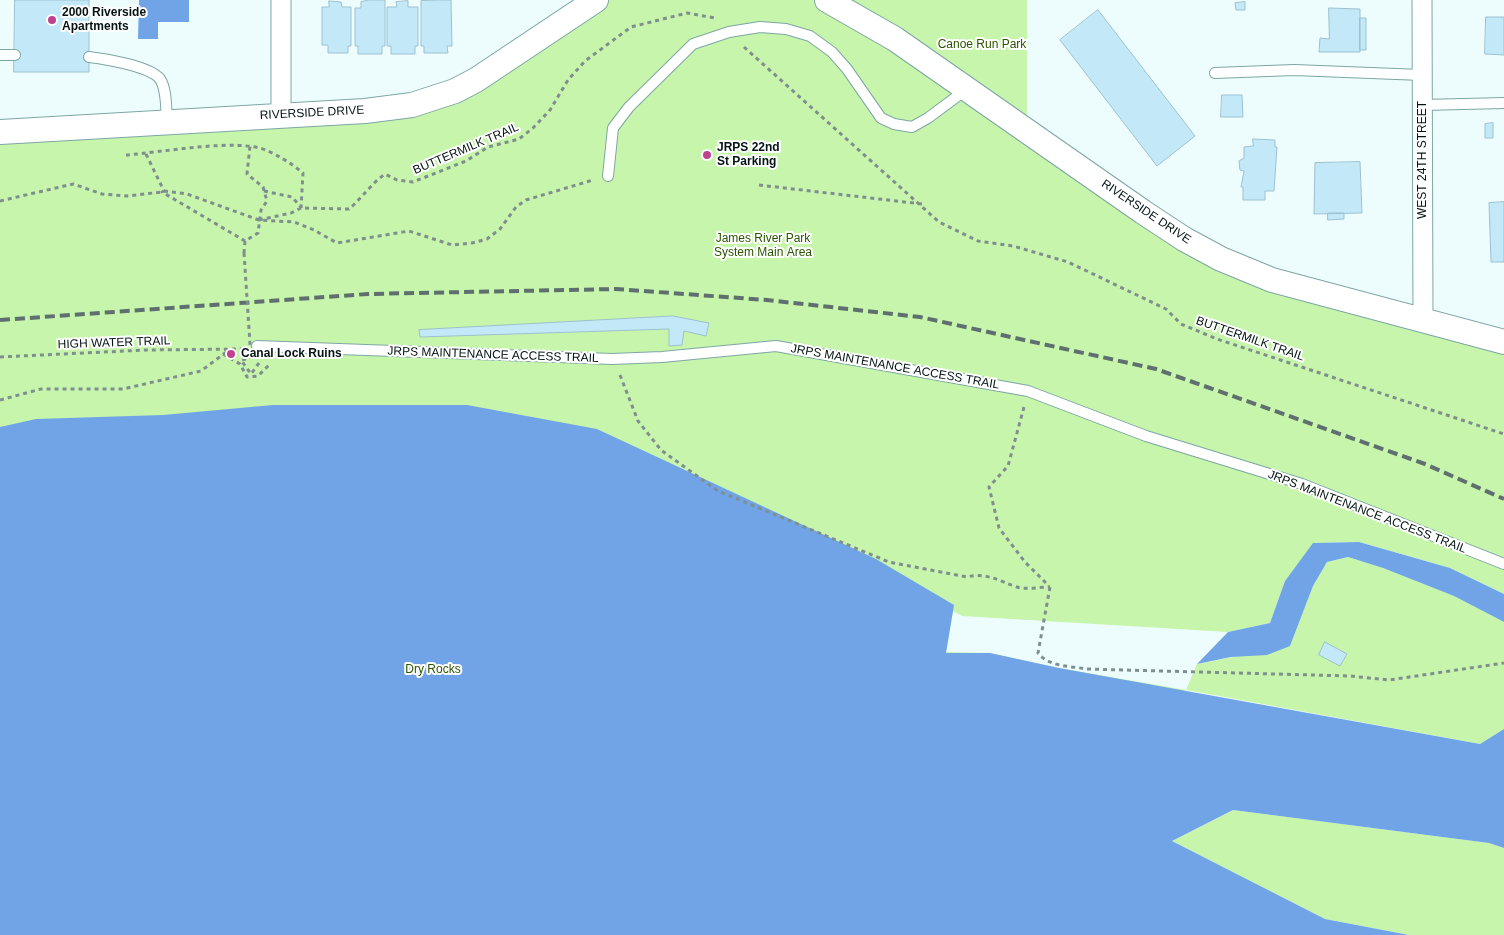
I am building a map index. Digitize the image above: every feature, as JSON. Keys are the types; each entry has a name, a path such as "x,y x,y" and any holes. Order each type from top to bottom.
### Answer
{"street":[{"path":"281,0 281,115"},
{"name":"RIVERSIDE DRIVE","path":"0,132 396,108 443,96 476,80 596,0"},
{"name":"RIVERSIDE DRIVE","path":"827,0 894,39 1184,239 1221,259 1272,280 1504,342"},
{"name":"WEST 24TH STREET","path":"1422,0 1423,321"}],"lane":[{"path":"608,176 613,128 630,107 693,44 729,32 760,27 786,29 810,36 832,52 847,69 881,118 894,124 912,126 928,118 967,89"},
{"path":"0,55 15,55"},
{"path":"89,57 122,64 156,75 162,80 167,122"},
{"path":"1215,73 1294,70 1422,75"},
{"path":"1422,105 1504,103"},
{"name":"JRPS MAINTENANCE ACCESS TRAIL","path":"257,346 612,359 662,357 776,346 1028,391 1146,436 1302,484 1504,564"}],"path":[{"name":"BUTTERMILK TRAIL","path":"259,220 291,213 301,208 349,209 362,198 371,184 384,174 397,180 413,182 466,162 488,147 519,139 533,128 550,110 568,80 586,60 631,27 687,13 716,18 720,21"},
{"name":"BUTTERMILK TRAIL","path":"740,43 922,205 938,222 978,241 1013,246 1068,262 1166,309 1181,324 1217,339 1504,434"},
{"path":"126,156 190,148 250,147 267,151 279,159 288,161 303,174 301,208"},
{"path":"245,241 258,233 261,210 267,201 263,187 247,174 250,147"},
{"path":"146,154 163,191 245,241"},
{"path":"0,201 73,184 102,194 127,196 163,191 187,194 259,220 294,222 314,230 336,243 409,231 452,246 487,239 500,229 516,207 526,200 608,176"},
{"path":"759,185 922,205"},
{"path":"264,192 292,197 301,208"},
{"path":"245,241 244,253 251,359"},
{"name":"HIGH WATER TRAIL","path":"0,357 146,350 229,350 201,371 123,390 41,389 0,400"},
{"path":"612,359 624,383 638,421 649,436 661,450 718,491 889,562 966,576 977,574 998,578 1019,588 1050,586"},
{"path":"1028,391 1008,466 988,487 999,528 1025,562 1050,586"},
{"path":"1050,586 1038,652 1044,660 1054,664 1087,669 1350,676 1389,680 1504,663"}],"green space":[{"path":"596,0 1027,0 1027,131 1221,259 1504,342 1504,594 1450,568 1359,542 1314,543 1285,581 1270,623 1228,632 962,616 953,611 946,652 990,653 1059,668 1186,690 1197,664 1290,646 1313,586 1327,562 1348,557 1383,568 1454,596 1504,622 1504,729 1480,744 1187,690 0,935 0,132 412,105"},
{"path":"1233,810 1489,843 1504,848 1504,935 1409,935 1325,919 1172,841"}],"water":[{"path":"139,0 189,0 189,22 158,22 158,39 138,39"},
{"name":"Dry Rocks","path":"273,405 467,405 597,429 876,559 954,605 946,653 990,653 1059,668 1480,744 1504,729 1504,848 1489,843 1233,810 1172,841 1325,919 1409,935 0,935 0,427 36,419 163,415"},
{"path":"1359,542 1450,568 1504,594 1504,622 1454,596 1383,568 1348,557 1327,562 1313,586 1290,646 1267,655 1231,657 1197,664 1228,632 1270,623 1285,581 1313,543"}],"building":[{"name":"2000 Riverside Apartments","path":"15,0 89,0 89,72 14,72"},
{"path":"385,0 385,46 382,46 382,54 358,54 358,46 355,46 355,8 361,8 361,2"},
{"path":"451,0 452,46 447,46 448,53 424,53 424,46 421,46 421,1"},
{"path":"329,1 341,2 342,7 351,7 351,46 348,46 348,53 328,53 328,45 322,45 322,7 329,7"},
{"path":"408,1 408,7 418,7 418,46 415,46 415,54 391,54 391,46 387,46 387,7 397,7 396,2"},
{"path":"1245,2 1245,10 1236,10 1235,3"},
{"path":"1329,8 1360,9 1360,52 1319,52 1320,38 1329,39"},
{"path":"1098,10 1195,136 1157,166 1060,40"},
{"path":"1486,17 1504,17 1504,55 1485,54"},
{"path":"1360,18 1366,18 1366,50 1360,50"},
{"path":"1222,95 1242,95 1243,117 1221,117"},
{"path":"1493,123 1493,138 1485,138 1485,124"},
{"path":"1253,139 1275,140 1275,147 1277,147 1274,191 1265,191 1265,200 1243,200 1243,187 1241,187 1244,171 1240,170 1239,161 1244,158 1244,147 1253,146"},
{"path":"1360,162 1362,213 1314,214 1315,163"},
{"path":"1504,202 1504,262 1491,262 1489,203"},
{"path":"1328,213 1344,213 1344,219 1328,220"},
{"path":"673,316 709,323 706,336 684,331 682,345 669,346 669,329 420,337 419,330"},
{"path":"1325,642 1347,654 1340,666 1319,655"}],"railway":[{"path":"0,320 368,294 616,289 767,300 920,317 1156,369 1425,464 1504,499"}],"place":[{"name":"2000 Riverside Apartments","path":"52,20"},
{"name":"JRPS 22nd St Parking","path":"707,155"},
{"name":"Canal Lock Ruins","path":"231,354"}],"park label":[{"name":"Canoe Run Park","path":"982,45"},
{"name":"James River Park System Main Area","path":"763,246"}]}
